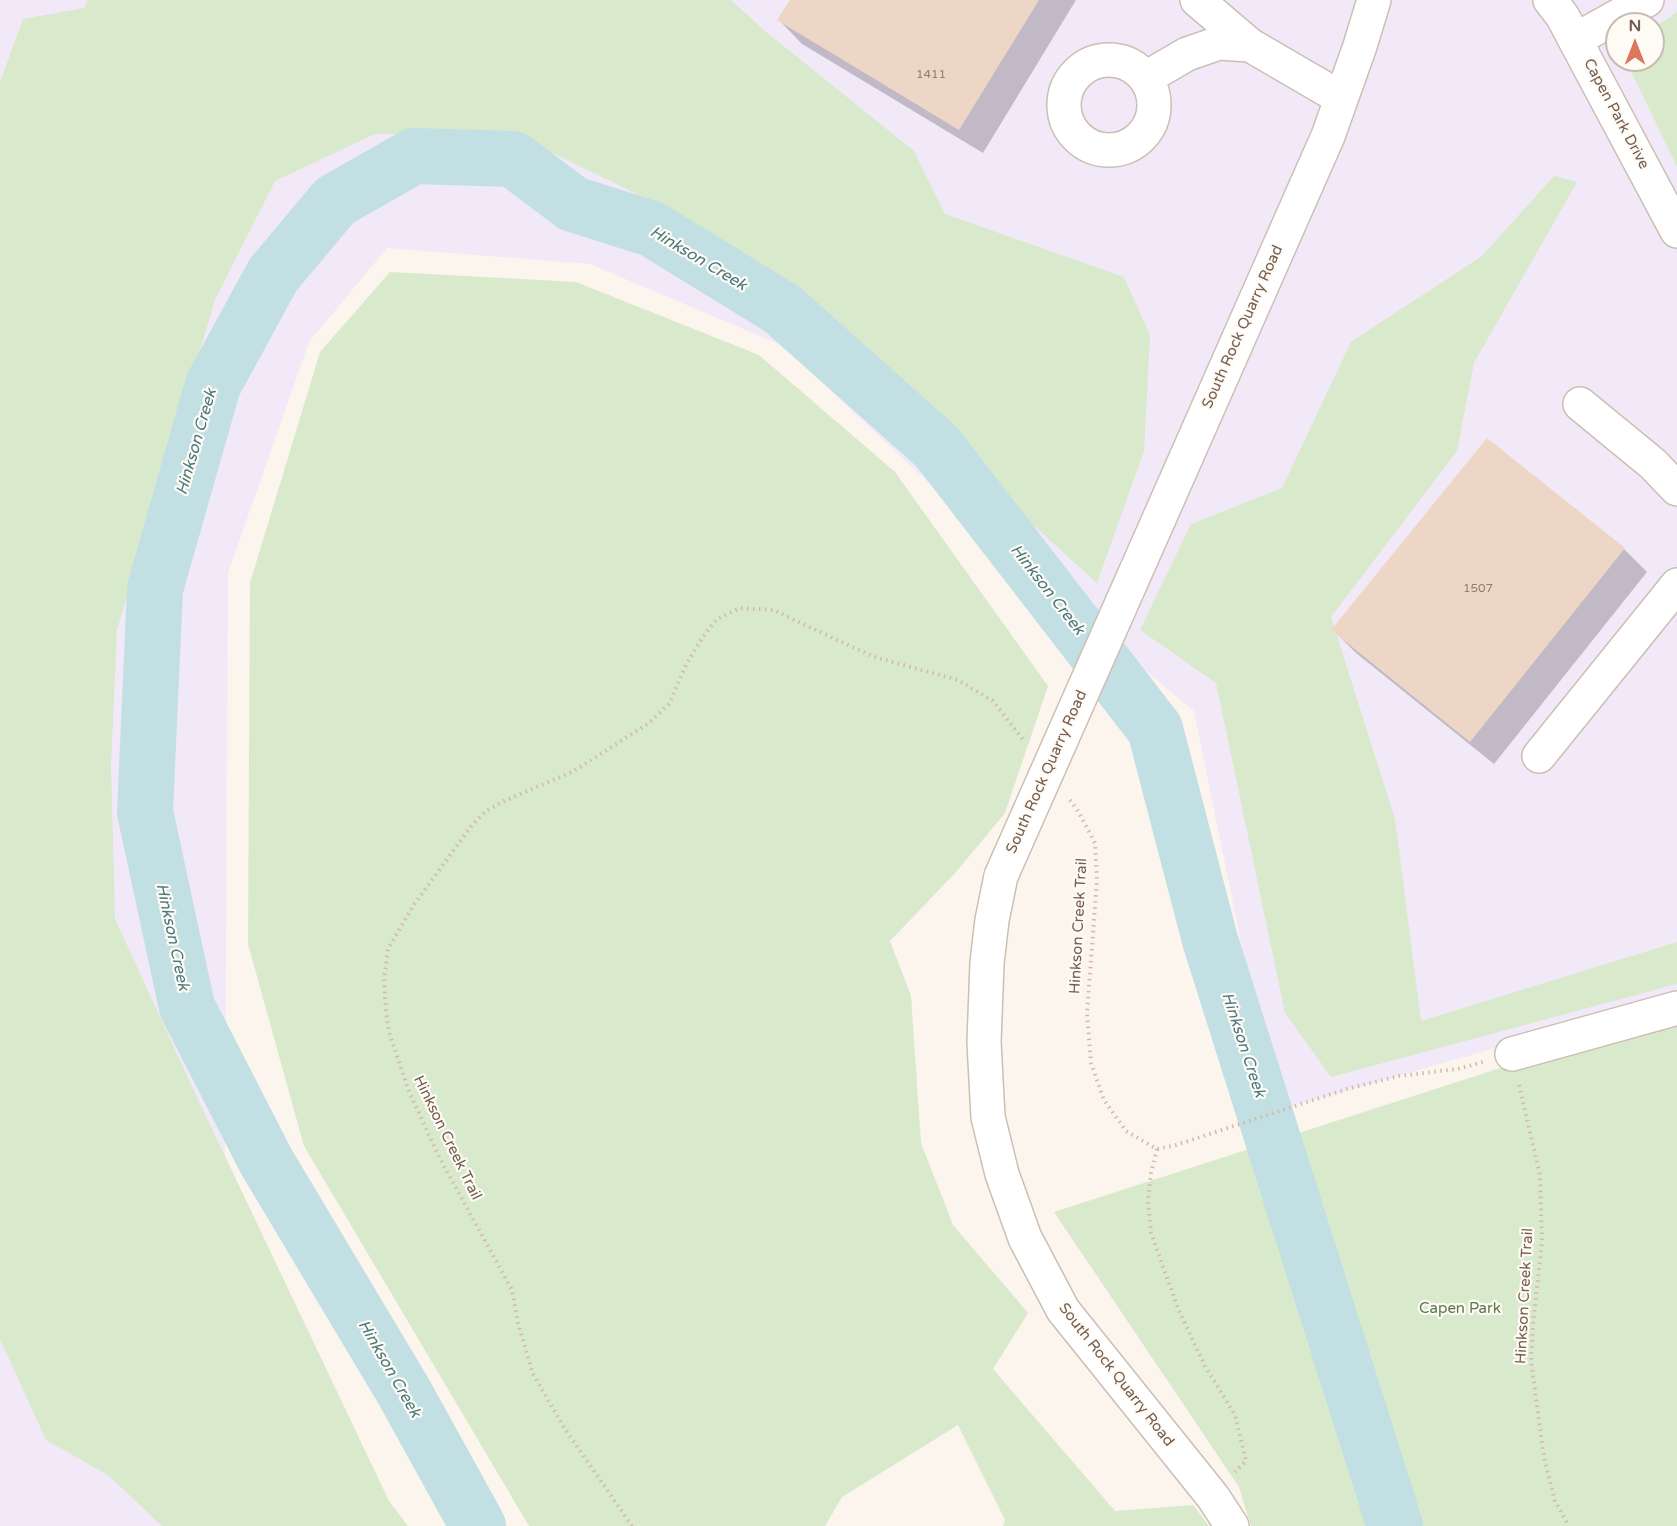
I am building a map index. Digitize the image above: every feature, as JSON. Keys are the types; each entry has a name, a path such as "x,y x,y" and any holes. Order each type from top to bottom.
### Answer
{"street":[{"path":"1197,0 1250,45 1341,98"},
{"name":"South Rock Quarry Road","path":"1232,1526 1213,1497 1063,1310 1025,1238 1002,1174 988,1117 984,1042 987,963 992,920 1001,876 1328,136 1374,0"},
{"name":"Capen Park Drive","path":"1550,0 1563,17 1677,231"},
{"path":"1575,40 1647,0"},
{"path":"1146,78 1186,54 1219,43 1250,45"},
{"path":"1580,404 1653,464 1677,489"},
{"path":"1539,756 1677,585"},
{"path":"1512,1054 1677,1008"}],"path":[{"name":"Hinkson Creek Trail","path":"632,1526 565,1429 532,1374 518,1323 512,1290 439,1157 408,1089 389,1032 386,1011 384,978 388,949 412,906 472,825 486,811 574,771 649,723 669,704 685,667 702,638 717,619 740,608 773,610 874,657 958,680 993,701 1028,747"},
{"name":"Hinkson Creek Trail","path":"1064,793 1078,811 1095,843 1097,880 1087,1013 1091,1063 1104,1100 1126,1131 1157,1149"},
{"name":"Hinkson Creek Trail","path":"1512,1054 1540,1175 1542,1242 1531,1361 1544,1458 1555,1501 1569,1526"},
{"path":"1213,1497 1245,1461 1235,1415 1205,1366 1179,1311 1151,1233 1148,1201 1151,1173 1157,1149 1176,1145 1347,1089 1399,1076 1457,1070 1512,1054"}],"shaded area":[{"path":"0,0 1677,0 1677,996 1286,1108 1261,1041 1194,711 1011,560 783,346 590,264 387,248 309,342 228,573 223,1526 0,1526"}],"green space":[{"path":"88,0 731,0 766,32 914,151 945,214 1124,277 1150,335 1144,451 1097,583 981,478 955,431 796,288 666,208 511,133 375,134 275,181 215,300 117,630 111,764 115,919 389,1501 408,1526 162,1526 108,1475 46,1440 0,1339 0,82 23,19 84,8"},
{"path":"1677,12 1677,167 1631,72 1665,72 1665,20"},
{"path":"1554,176 1577,182 1474,363 1457,451 1331,617 1395,819 1421,1021 1677,942 1677,984 1331,1077 1285,1013 1216,683 1140,630 1191,524 1282,488 1351,342 1482,256"},
{"path":"390,272 576,282 759,355 895,472 1048,686 1005,813 956,872 890,941 911,996 921,1143 953,1225 1028,1313 993,1369 1115,1511 1193,1505 1209,1526 1003,1526 1005,1520 958,1425 842,1497 825,1526 529,1526 304,1146 248,944 250,583 320,352"},
{"name":"Capen Park","path":"1677,1011 1677,1526 1251,1526 1239,1487 1054,1212"}],"building":[{"path":"790,0 1039,0 959,130 777,20"},
{"path":"1487,438 1625,548 1470,742 1331,630"}],"waterway":[{"name":"Hinkson Creek","path":"478,1526 404,1392 266,1161 187,1007 145,812 155,589 213,385 273,275 335,201 414,156 513,159 573,204 652,229 782,309 937,447 1155,729 1210,940 1395,1526"}]}
